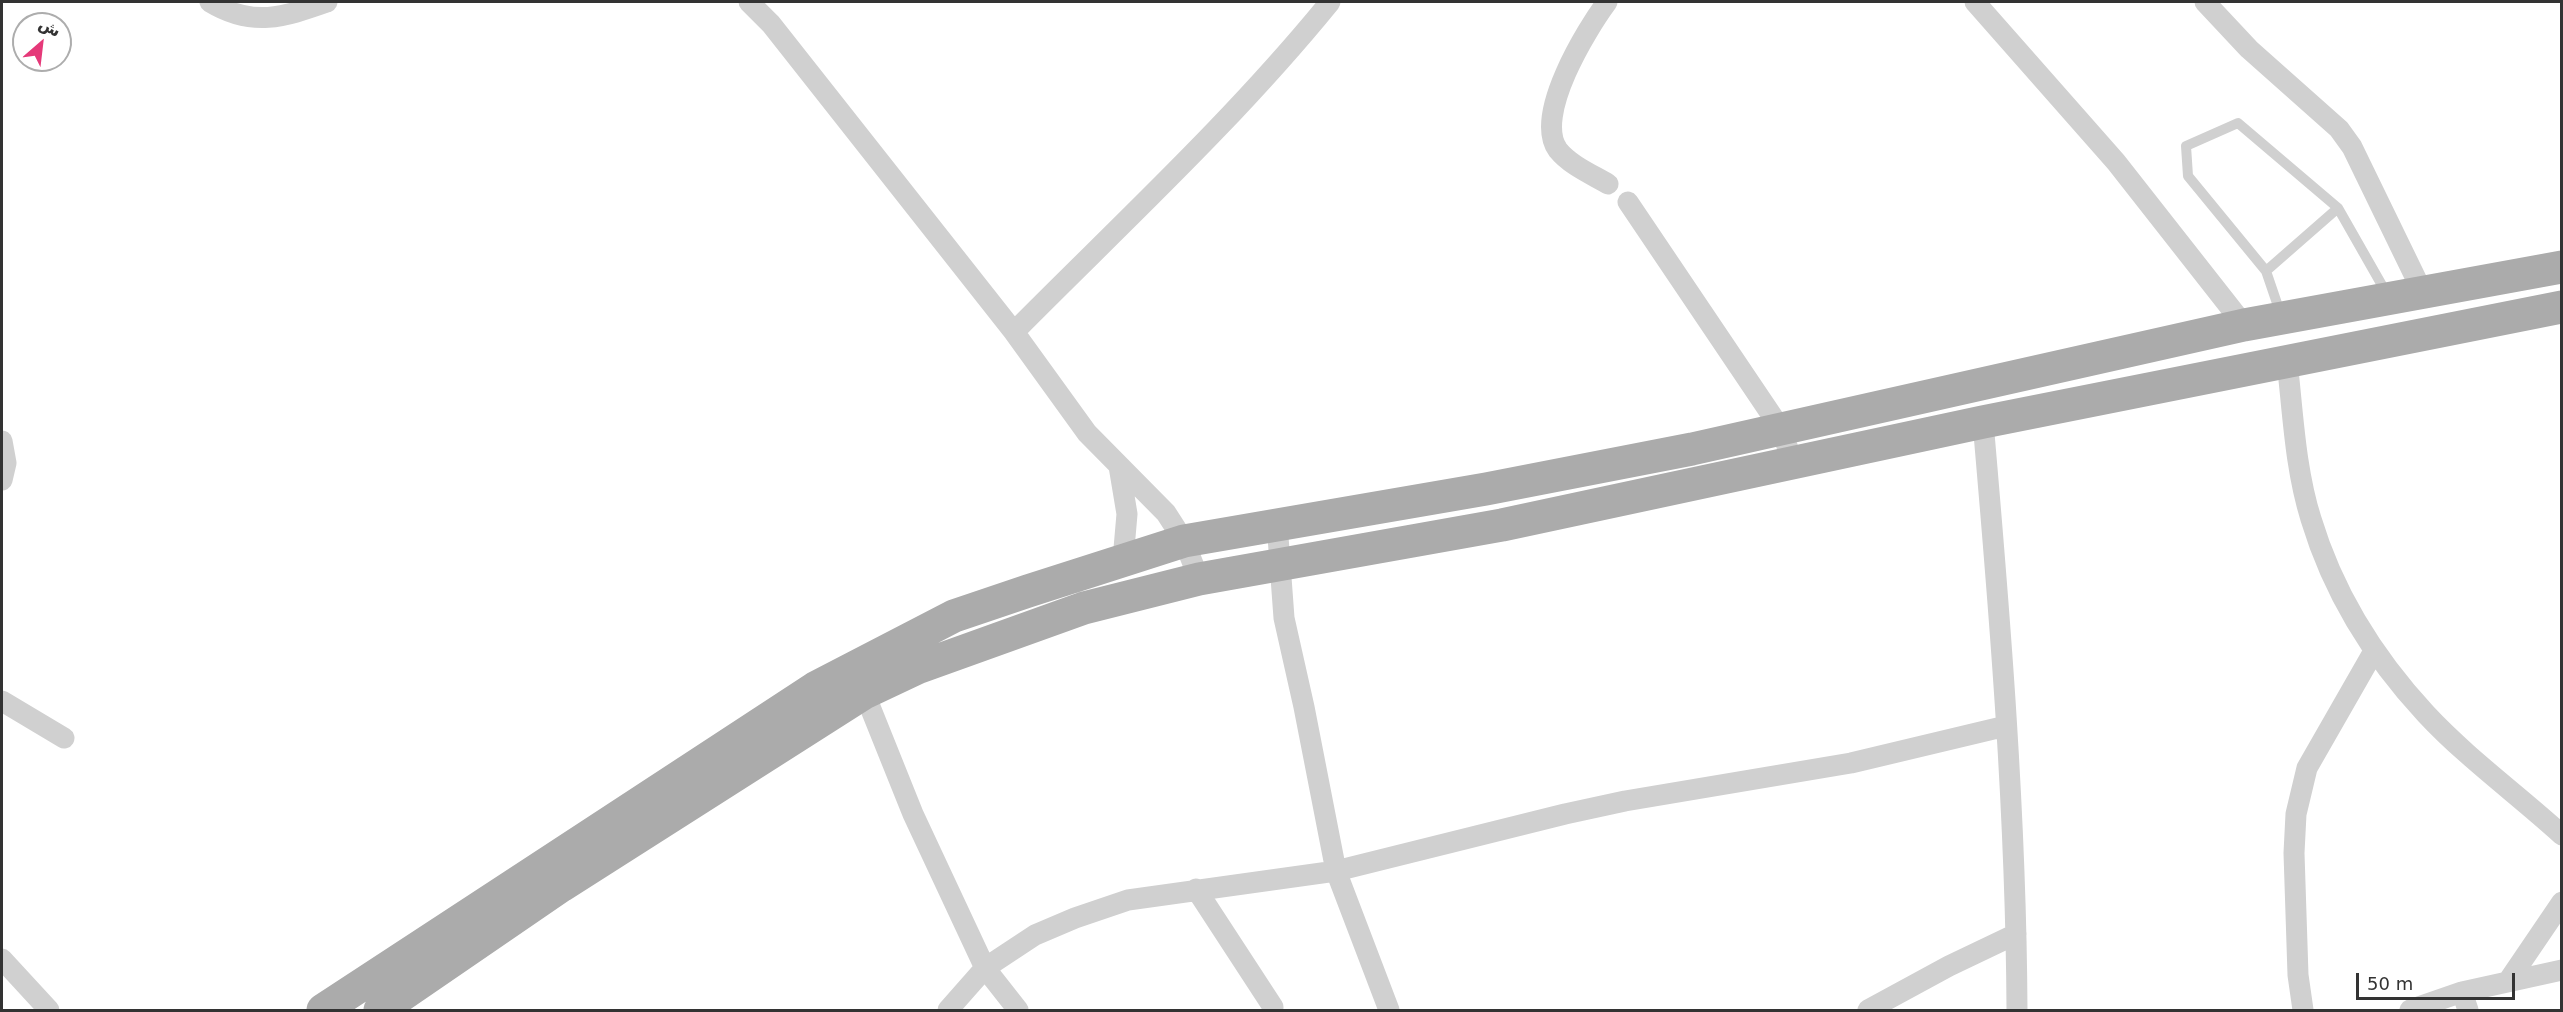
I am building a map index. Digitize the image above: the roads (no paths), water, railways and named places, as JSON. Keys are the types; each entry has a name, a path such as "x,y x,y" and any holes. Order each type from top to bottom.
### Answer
{"main road":[{"path":"380,1011 954,616 1184,541 1277,523 1486,489 1780,429 2244,325 2562,267"},
{"path":"323,1011 815,688 917,668 1084,609 1199,579 1502,525 1983,422 2562,307"}],"street":[{"path":"214,4 241,2"},
{"path":"214,4 240,15 266,19 284,17 327,2"},
{"path":"749,2 771,24 1014,332 1087,433 1166,513 1184,541 1199,579"},
{"path":"1014,332 1215,130 1288,52 1330,2"},
{"path":"1607,2 1579,45 1560,88 1552,124 1552,137 1557,149 1570,160 1608,184"},
{"path":"1975,2 2116,162 2244,325"},
{"path":"2205,2 2249,49 2339,129 2352,147 2422,291"},
{"path":"1628,202 1780,429 1793,463"},
{"path":"2287,361 2297,454 2310,517 2330,573 2374,651 2425,713 2562,836"},
{"path":"1983,422 2006,726 2016,934 2017,1011"},
{"path":"2,441 6,463 2,480"},
{"path":"1119,466 1127,514 1123,560"},
{"path":"1277,523 1284,618 1336,871 1389,1011"},
{"path":"2303,1011 2298,975 2294,853 2296,813 2307,768 2374,651"},
{"path":"859,680 913,814 985,968 1018,1011"},
{"path":"2,702 64,738"},
{"path":"948,1011 985,968 1035,935 1075,918 1128,900 1336,871 1585,809 1851,763 2006,726"},
{"path":"1196,889 1273,1007"},
{"path":"2509,980 2562,902"},
{"path":"1868,1011 1949,966 2016,934"},
{"path":"2,959 49,1011"},
{"path":"2410,1011 2465,1001 2509,980 2562,970"}],"lane":[{"path":"2282,319 2266,272 2188,176 2186,146 2238,123 2338,208 2390,299"},
{"path":"2266,272 2338,208"}]}
